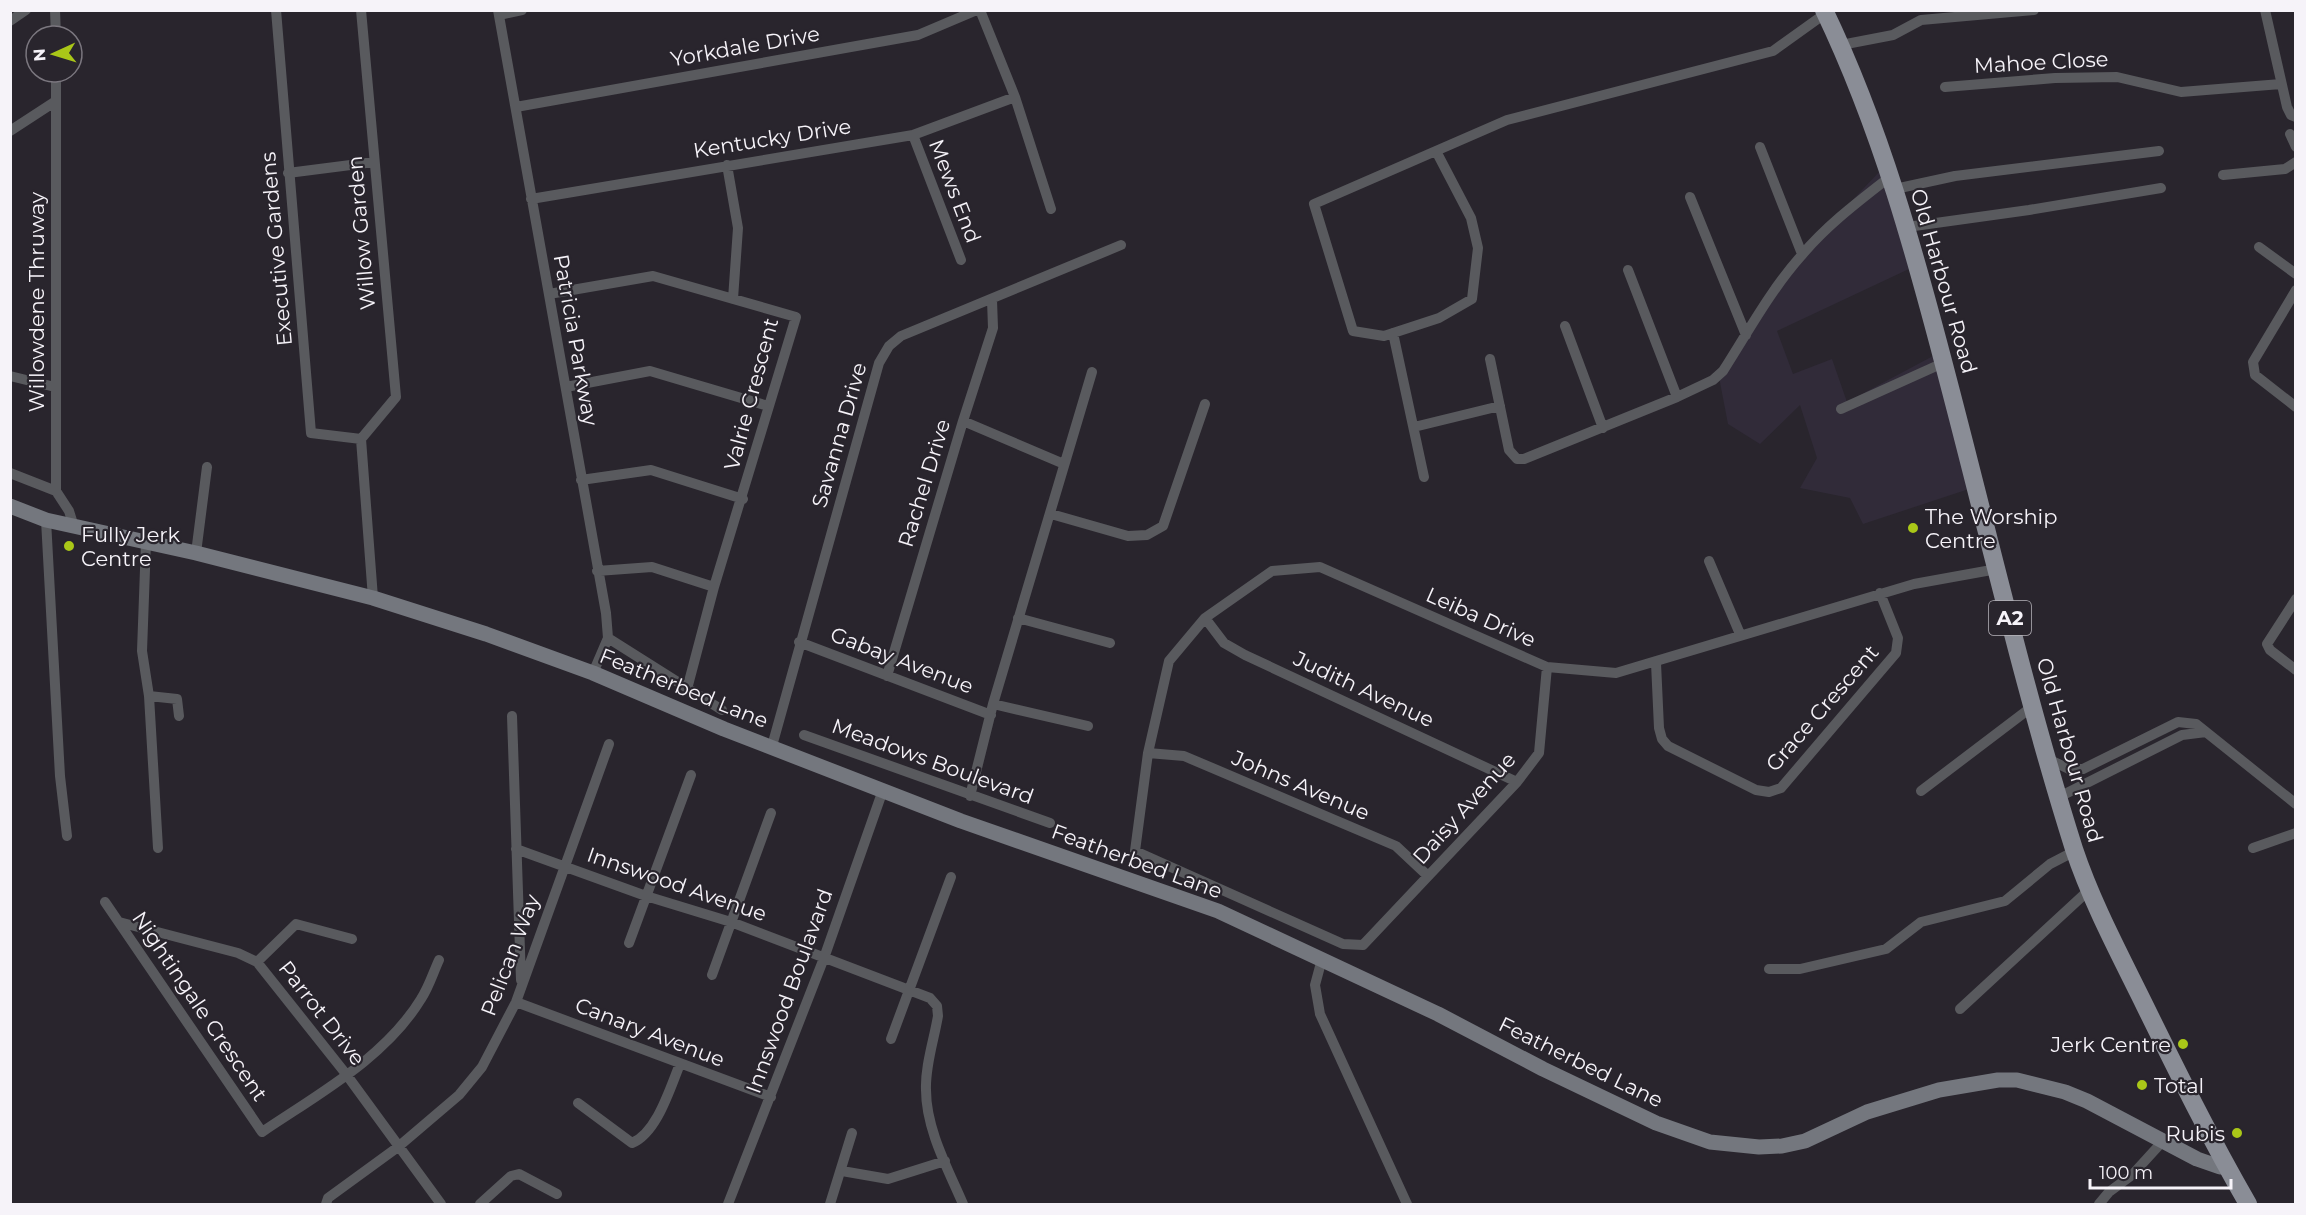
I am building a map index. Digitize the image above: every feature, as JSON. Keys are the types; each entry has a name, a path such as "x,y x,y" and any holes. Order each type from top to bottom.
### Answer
{"main road":[{"name":"Old Harbour Road","path":"1825,12 1893,183 1907,227 2033,706 2075,851 2089,890 2226,1167 2248,1204"},
{"name":"Featherbed Lane","path":"10,506 46,520 196,553 373,598 486,634 593,673 724,729 962,821 1218,911 1322,958 1656,1123 1710,1142 1759,1147 1782,1146 1805,1141 1867,1112 1912,1098 1962,1085 2017,1080 2065,1092 2135,1125 2197,1159 2226,1167"}],"street":[{"path":"10,21 26,10"},
{"name":"Executive Gardens","path":"276,10 311,434 361,439"},
{"name":"Willow Garden","path":"361,10 396,398 361,439"},
{"path":"498,13 522,10"},
{"path":"979,10 1015,97 1051,209"},
{"name":"Yorkdale Drive","path":"516,107 918,34 979,10"},
{"path":"1840,45 1893,35 1921,20 2034,10"},
{"path":"2265,10 2281,84 2293,116"},
{"path":"1436,151 1471,218 1478,248 1472,299 1439,318 1384,336 1353,331 1314,204 1507,120 1773,51 1825,12"},
{"name":"Patricia Parkway","path":"498,13 606,613 608,639 593,673"},
{"name":"Mahoe Close","path":"1945,87 2055,78 2117,77 2181,92 2281,84"},
{"name":"Willowdene Thruway","path":"56,84 56,491 69,510 74,527"},
{"name":"Kentucky Drive","path":"531,199 913,135 1015,97"},
{"path":"10,131 56,101"},
{"path":"2290,134 2295,147"},
{"name":"Mews End","path":"913,135 961,260"},
{"path":"1760,147 1802,254"},
{"path":"1490,359 1509,450 1517,459 1524,459 1677,397 1718,376 1770,295 1802,254 1842,213 1893,183 2159,151"},
{"path":"288,172 374,162"},
{"path":"2223,175 2285,169 2295,162"},
{"path":"727,165 738,228 733,299"},
{"path":"1907,227 2162,188"},
{"path":"1690,197 1746,335"},
{"name":"Savanna Drive","path":"772,746 799,642 879,363 889,346 901,336 1121,245"},
{"path":"2259,247 2295,274"},
{"path":"1628,270 1677,397"},
{"name":"Valrie Crescent","path":"549,294 653,276 796,317 768,406 743,499 714,587 687,689"},
{"path":"2295,290 2253,362 2255,375 2295,407"},
{"name":"Rachel Drive","path":"887,676 993,328 995,314 992,300"},
{"path":"1565,326 1603,428"},
{"path":"1393,333 1424,477"},
{"path":"1841,410 1943,363"},
{"path":"566,387 650,371 768,406"},
{"path":"970,796 1018,618 1092,372"},
{"path":"10,376 55,387"},
{"path":"1051,514 1128,536 1147,535 1163,526 1205,404"},
{"path":"1414,427 1500,406"},
{"path":"963,422 1064,464"},
{"path":"361,439 373,598"},
{"path":"196,553 207,467"},
{"path":"581,480 651,470 743,499"},
{"path":"10,473 56,491"},
{"path":"46,520 60,776 67,836"},
{"path":"146,542 142,651 149,696 158,848"},
{"path":"1709,561 1740,634"},
{"path":"597,571 652,567 714,587"},
{"name":"Leiba Drive","path":"1256,904 1136,850 1148,753 1169,661 1205,618 1272,571 1320,567 1547,667 1616,674 1656,663 1740,634 1880,593 1914,584 1997,569"},
{"name":"Grace Crescent","path":"1656,663 1659,728 1662,739 1668,746 1756,790 1769,792 1781,788 1896,653 1898,638 1880,593"},
{"path":"2295,599 2267,644 2270,650 2295,670"},
{"path":"1018,618 1110,643"},
{"name":"Judith Avenue","path":"1205,618 1224,643 1245,656 1517,782"},
{"path":"608,639 722,710"},
{"name":"Gabay Avenue","path":"799,642 887,676 992,709 1088,726"},
{"name":"Daisy Avenue","path":"1256,904 1343,944 1363,945 1372,938 1517,782 1539,753 1547,667"},
{"path":"149,696 177,699 178,716"},
{"path":"1921,791 2033,706"},
{"path":"512,716 521,988"},
{"path":"2048,759 2068,769 2083,769 2178,722 2196,724 2295,804"},
{"path":"2059,797 2182,735 2206,732"},
{"name":"Meadows Boulevard","path":"804,735 1050,823"},
{"name":"Pelican Way","path":"326,1204 328,1198 398,1147 459,1095 482,1067 516,1002 609,744"},
{"name":"Johns Avenue","path":"1148,753 1184,756 1396,846 1428,876"},
{"path":"629,943 691,775"},
{"name":"Innswood Boulavard","path":"728,1204 824,958 883,790"},
{"path":"712,975 771,813"},
{"path":"2253,848 2295,833"},
{"name":"Innswood Avenue","path":"516,849 646,896 731,922 909,988 930,998 938,1005 938,1016 926,1087 927,1106 945,1161"},
{"path":"1769,969 1800,969 1886,949 1921,922 2005,901 2050,864 2075,851"},
{"path":"891,1039 951,877"},
{"path":"1960,1009 2089,890"},
{"name":"Nightingale Crescent","path":"105,902 262,1132 346,1074"},
{"path":"1245,924 1256,904"},
{"name":"Parrot Drive","path":"119,922 238,953 257,962 346,1074 441,1204"},
{"path":"257,962 296,924 352,939"},
{"path":"1322,958 1315,985 1320,1014 1407,1204"},
{"path":"346,1074 390,1039 422,998 439,960"},
{"name":"Canary Avenue","path":"516,1002 771,1097"},
{"path":"578,1103 632,1143 638,1141 658,1116 680,1064"},
{"path":"830,1204 852,1133"},
{"path":"2098,1204 2109,1192 2132,1175 2163,1141"},
{"path":"842,1171 888,1179 945,1161 963,1204"},
{"path":"480,1204 511,1176 519,1173 557,1194"}],"shaded area":[{"path":"1881,170 1909,269 1777,331 1793,374 1832,359 1847,402 1933,356 1972,488 1863,524 1850,498 1800,488 1817,458 1800,405 1760,444 1728,424 1718,372 1772,285"}],"place":[{"name":"The Worship Centre","path":"1913,528"},
{"name":"Fully Jerk Centre","path":"69,546"},
{"name":"Jerk Centre","path":"2183,1044"},
{"name":"Total","path":"2142,1085"},
{"name":"Rubis","path":"2237,1133"}]}
